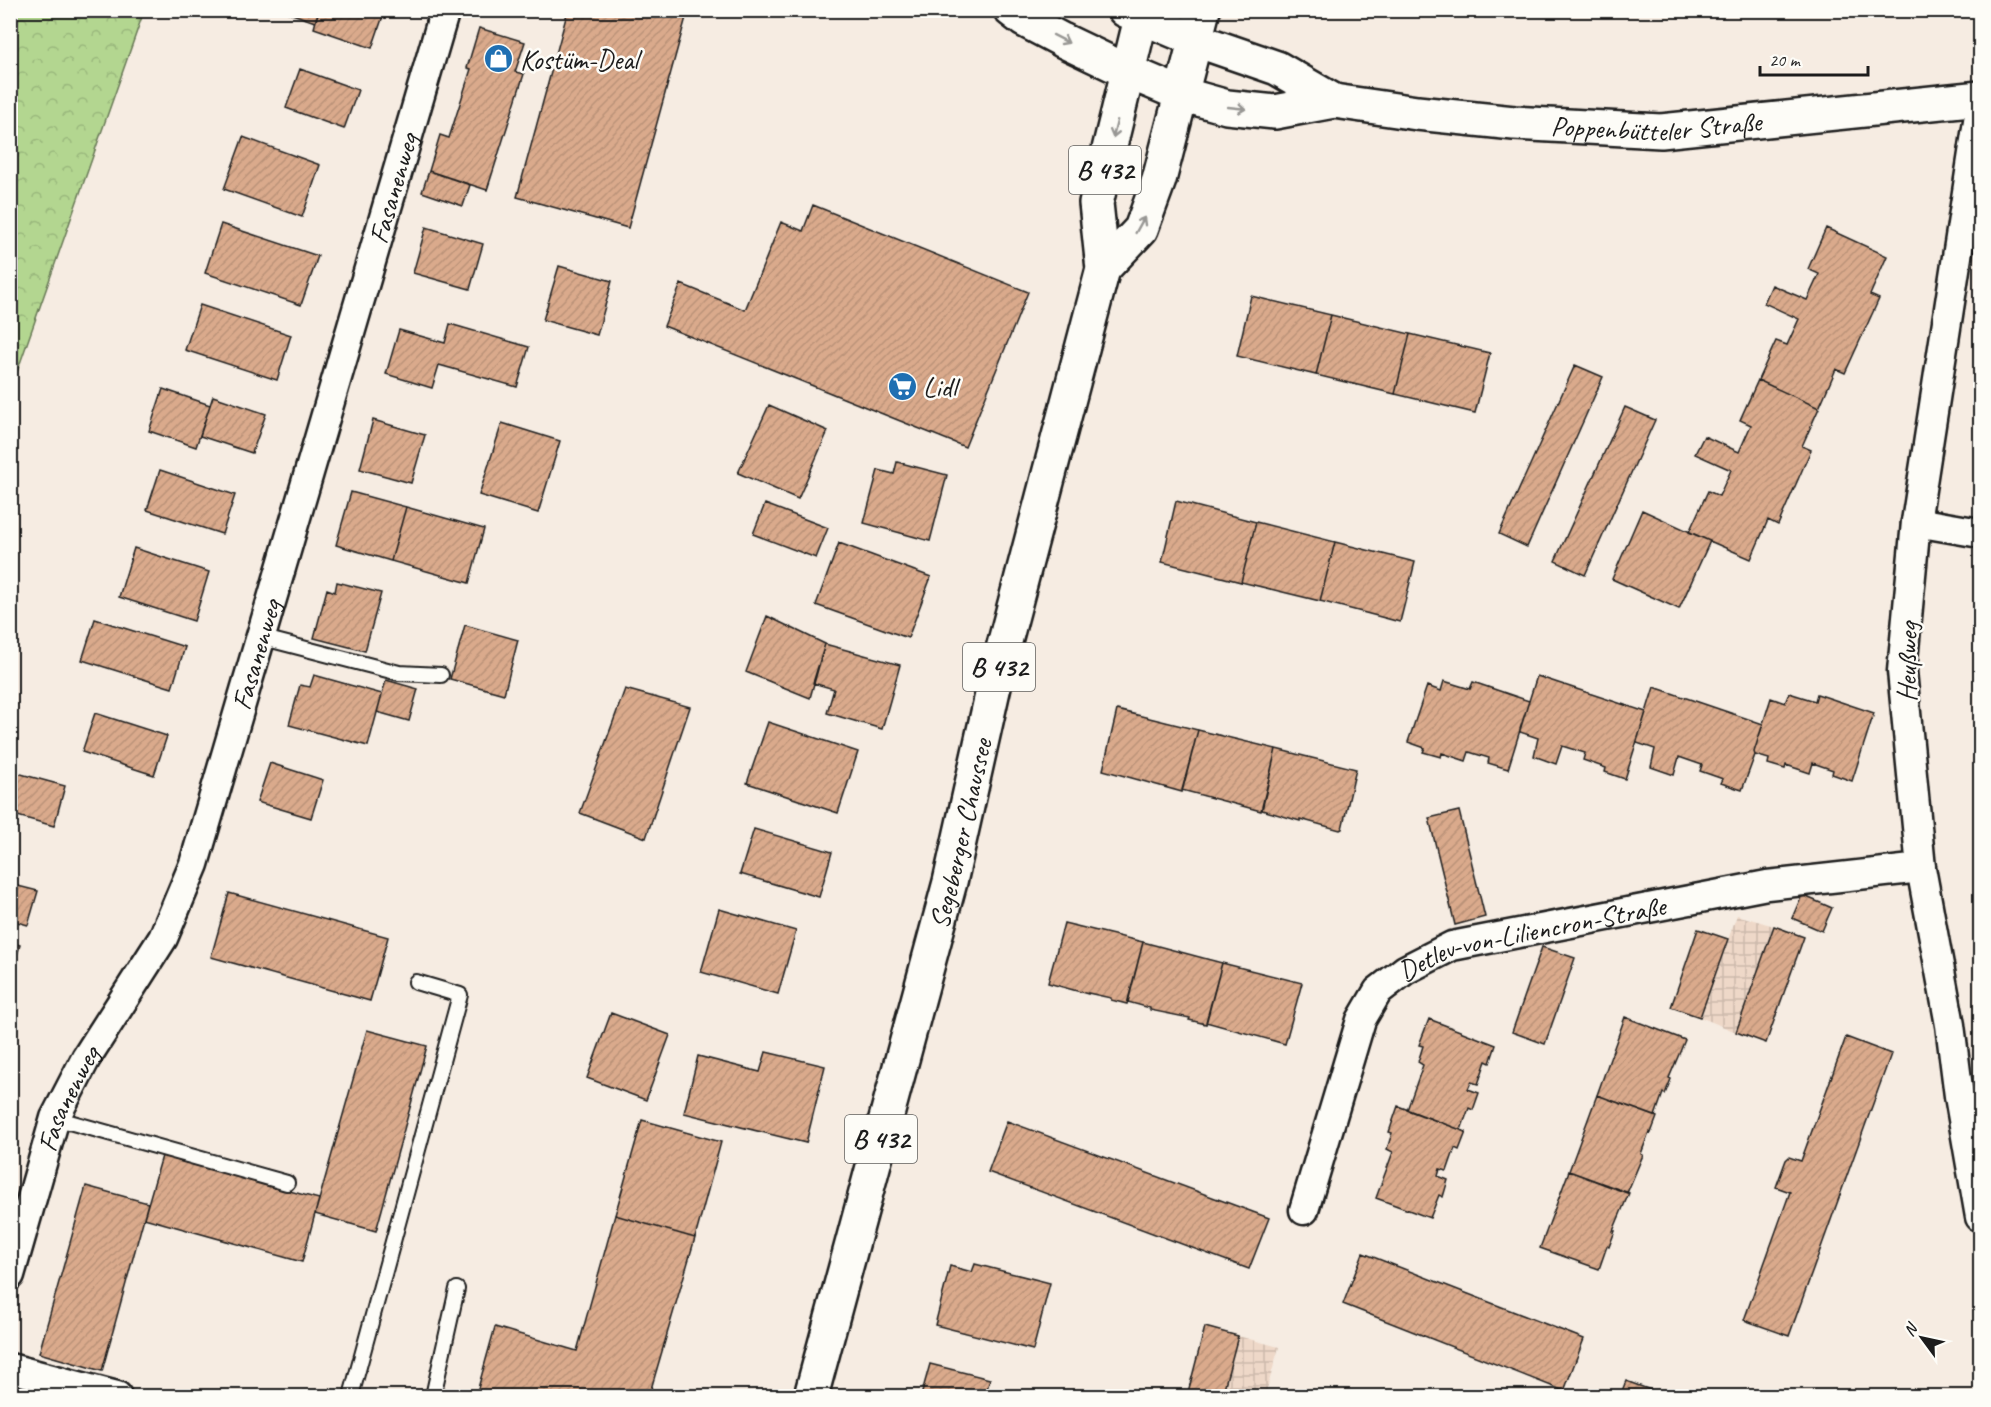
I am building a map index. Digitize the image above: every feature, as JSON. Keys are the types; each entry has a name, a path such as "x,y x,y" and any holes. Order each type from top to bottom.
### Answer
{"main road":[{"name":"Poppenbütteler Straße","path":"1011,10 1034,25 1129,72 1181,94 1227,107 1275,112 1334,101 1417,113 1514,123 1661,131 1980,98"},
{"name":"Poppenbütteler Straße","path":"1137,13 1199,25 1334,101"},
{"name":"Segeberger Chaussee","path":"812,1396 950,882 998,668 1103,269 1096,203 1129,72 1137,13"},
{"name":"Segeberger Chaussee","path":"1103,269 1141,229 1159,180 1199,25"}],"street":[{"name":"Fasanenweg","path":"10,1275 55,1118 86,1058 163,938 194,864 445,10"},
{"name":"Heußweg","path":"1980,108 1916,522 1902,671 1921,868 1950,1024 1959,1096 1980,1217"},
{"path":"1916,522 1980,533"},
{"name":"Detlev-von-Liliencron-Straße","path":"1304,1210 1361,1020 1378,991 1405,970 1452,946 1767,885 1921,868"},
{"path":"10,1368 117,1396"}],"lane":[{"path":"260,637 399,673 441,675"},
{"path":"351,1396 460,994 416,982"},
{"path":"55,1118 287,1183"},
{"path":"433,1396 458,1289"}],"shaded area":[{"path":"1737,915 1774,926 1736,1032 1700,1017"},
{"path":"1238,1336 1279,1347 1265,1396 1222,1396"}],"green space":[{"path":"10,11 144,11 11,389"}],"building":[{"path":"281,10 319,10 315,22"},
{"path":"319,10 385,10 372,48 314,28"},
{"path":"568,10 688,10 628,228 517,197"},
{"path":"479,28 525,42 515,72 524,74 487,190 429,171 440,135 449,138 471,69 467,68"},
{"path":"300,69 358,90 344,129 286,108"},
{"path":"243,137 320,165 302,217 224,189"},
{"path":"429,171 470,185 463,206 422,192"},
{"name":"Lidl","path":"813,205 1028,292 965,447 664,326 681,284 745,310 781,222 803,231"},
{"path":"221,224 318,256 301,305 205,273"},
{"path":"426,227 483,244 470,289 413,273"},
{"path":"1826,228 1887,256 1870,295 1879,299 1845,373 1836,369 1819,408 1758,380 1776,341 1787,345 1799,319 1764,303 1772,285 1807,300 1819,274 1808,269"},
{"path":"559,266 612,281 597,335 543,320"},
{"path":"1251,296 1331,315 1316,375 1237,356"},
{"path":"200,305 291,335 277,380 185,350"},
{"path":"1331,315 1410,334 1395,394 1316,375"},
{"path":"450,324 529,347 517,387 439,365 432,388 386,374 399,330 445,343"},
{"path":"1410,334 1490,353 1475,413 1395,394"},
{"path":"1575,365 1603,377 1527,547 1499,534"},
{"path":"1758,380 1819,408 1802,446 1811,450 1778,525 1768,520 1751,559 1689,532 1708,491 1719,496 1731,470 1695,454 1704,436 1739,452 1751,425 1740,420"},
{"path":"163,389 210,405 196,447 149,431"},
{"path":"213,396 266,414 252,453 200,436"},
{"path":"769,405 828,431 798,499 738,473"},
{"path":"1625,407 1655,420 1585,575 1555,561"},
{"path":"373,420 425,435 411,483 360,469"},
{"path":"502,423 560,441 538,513 479,495"},
{"path":"897,462 947,475 930,541 864,523 878,470 894,474"},
{"path":"160,470 235,495 222,534 147,510"},
{"path":"351,492 406,507 391,561 336,545"},
{"path":"1176,501 1256,522 1241,582 1162,562"},
{"path":"765,504 828,528 816,558 753,534"},
{"path":"406,507 484,529 469,583 391,561"},
{"path":"1642,510 1710,541 1679,609 1612,579"},
{"path":"1256,522 1335,542 1320,601 1241,582"},
{"path":"1335,542 1415,562 1400,622 1320,601"},
{"path":"839,543 931,577 908,638 816,605"},
{"path":"134,548 209,572 194,621 119,597"},
{"path":"337,582 381,593 365,651 314,638 327,589 335,592"},
{"path":"767,616 825,644 810,698 746,672"},
{"path":"95,619 185,647 172,688 82,660"},
{"path":"465,625 518,640 504,694 450,679"},
{"path":"825,644 900,665 882,729 827,713 834,689 813,683"},
{"path":"314,675 382,694 368,746 289,725 300,685 310,687"},
{"path":"1537,676 1646,712 1625,779 1605,772 1606,768 1583,760 1585,753 1562,746 1556,764 1534,756 1538,738 1520,732 1520,729"},
{"path":"386,680 418,689 409,721 377,712"},
{"path":"1444,681 1470,689 1473,682 1529,701 1508,769 1488,763 1489,758 1469,752 1466,761 1442,753 1441,757 1423,752 1425,748 1408,742 1427,686 1441,691"},
{"path":"1654,687 1763,724 1742,790 1721,783 1723,779 1700,771 1702,765 1679,757 1674,775 1651,767 1655,749 1637,743 1637,741"},
{"path":"625,689 690,707 646,838 580,813"},
{"path":"1789,693 1815,701 1817,694 1874,713 1852,781 1832,774 1833,770 1813,763 1810,773 1786,765 1785,769 1768,764 1769,759 1755,755 1771,698 1785,703"},
{"path":"1117,710 1198,730 1182,792 1103,770"},
{"path":"95,713 167,736 154,775 82,752"},
{"path":"768,722 858,752 838,813 747,783"},
{"path":"1198,730 1276,749 1261,811 1182,790"},
{"path":"1276,749 1356,769 1342,829 1300,819 1300,821 1262,810"},
{"path":"270,763 323,780 311,818 257,802"},
{"path":"10,771 65,786 54,826 10,814"},
{"path":"1459,811 1485,917 1455,925 1429,818"},
{"path":"754,829 832,852 819,897 740,874"},
{"path":"10,884 38,891 28,925 10,920"},
{"path":"229,893 388,937 370,1001 211,957"},
{"path":"1802,895 1832,908 1822,931 1792,918"},
{"path":"719,909 796,931 778,994 701,972"},
{"path":"1064,923 1143,942 1127,1004 1048,983"},
{"path":"1774,926 1804,937 1766,1043 1736,1032"},
{"path":"1698,929 1728,939 1700,1017 1671,1007"},
{"path":"10,942 20,945 10,979"},
{"path":"1143,942 1222,963 1206,1024 1128,1002"},
{"path":"1542,947 1575,958 1545,1044 1512,1032"},
{"path":"1222,963 1302,983 1285,1044 1206,1022"},
{"path":"611,1013 670,1035 646,1100 587,1078"},
{"path":"1625,1017 1685,1040 1655,1116 1597,1095"},
{"path":"1429,1019 1496,1045 1490,1063 1486,1061 1478,1084 1471,1082 1468,1089 1479,1093 1473,1110 1469,1108 1461,1130 1407,1110 1423,1065 1418,1062 1423,1046 1419,1045"},
{"path":"367,1030 427,1046 376,1231 315,1214"},
{"path":"1846,1037 1891,1054 1789,1336 1744,1320 1790,1192 1776,1187 1786,1160 1789,1157 1801,1161"},
{"path":"766,1052 825,1066 806,1143 684,1113 698,1056 760,1072"},
{"path":"1597,1095 1657,1117 1651,1133 1649,1132 1641,1154 1643,1155 1627,1193 1569,1171"},
{"path":"1398,1106 1466,1132 1459,1150 1455,1148 1447,1171 1440,1169 1438,1176 1448,1180 1443,1197 1439,1195 1430,1218 1376,1198 1393,1152 1387,1149 1392,1133 1389,1132"},
{"path":"642,1120 721,1142 695,1238 615,1215"},
{"path":"1007,1121 1269,1218 1249,1269 988,1172"},
{"path":"162,1156 319,1199 302,1262 144,1218"},
{"path":"1569,1171 1629,1193 1599,1269 1540,1248"},
{"path":"86,1186 148,1203 102,1371 39,1353"},
{"path":"615,1215 695,1238 649,1396 493,1396 477,1392 495,1327 577,1351"},
{"path":"1363,1253 1584,1339 1564,1391 1343,1304"},
{"path":"975,1264 1050,1283 1033,1350 935,1325 950,1266 972,1272"},
{"path":"1205,1327 1238,1336 1222,1396 1187,1396"},
{"path":"930,1364 990,1379 985,1396 921,1396"},
{"path":"1626,1381 1667,1396 1620,1396"}],"place":[{"name":"Kostüm-Deal","path":"499,59"},
{"name":"Lidl","path":"902,387"}]}
